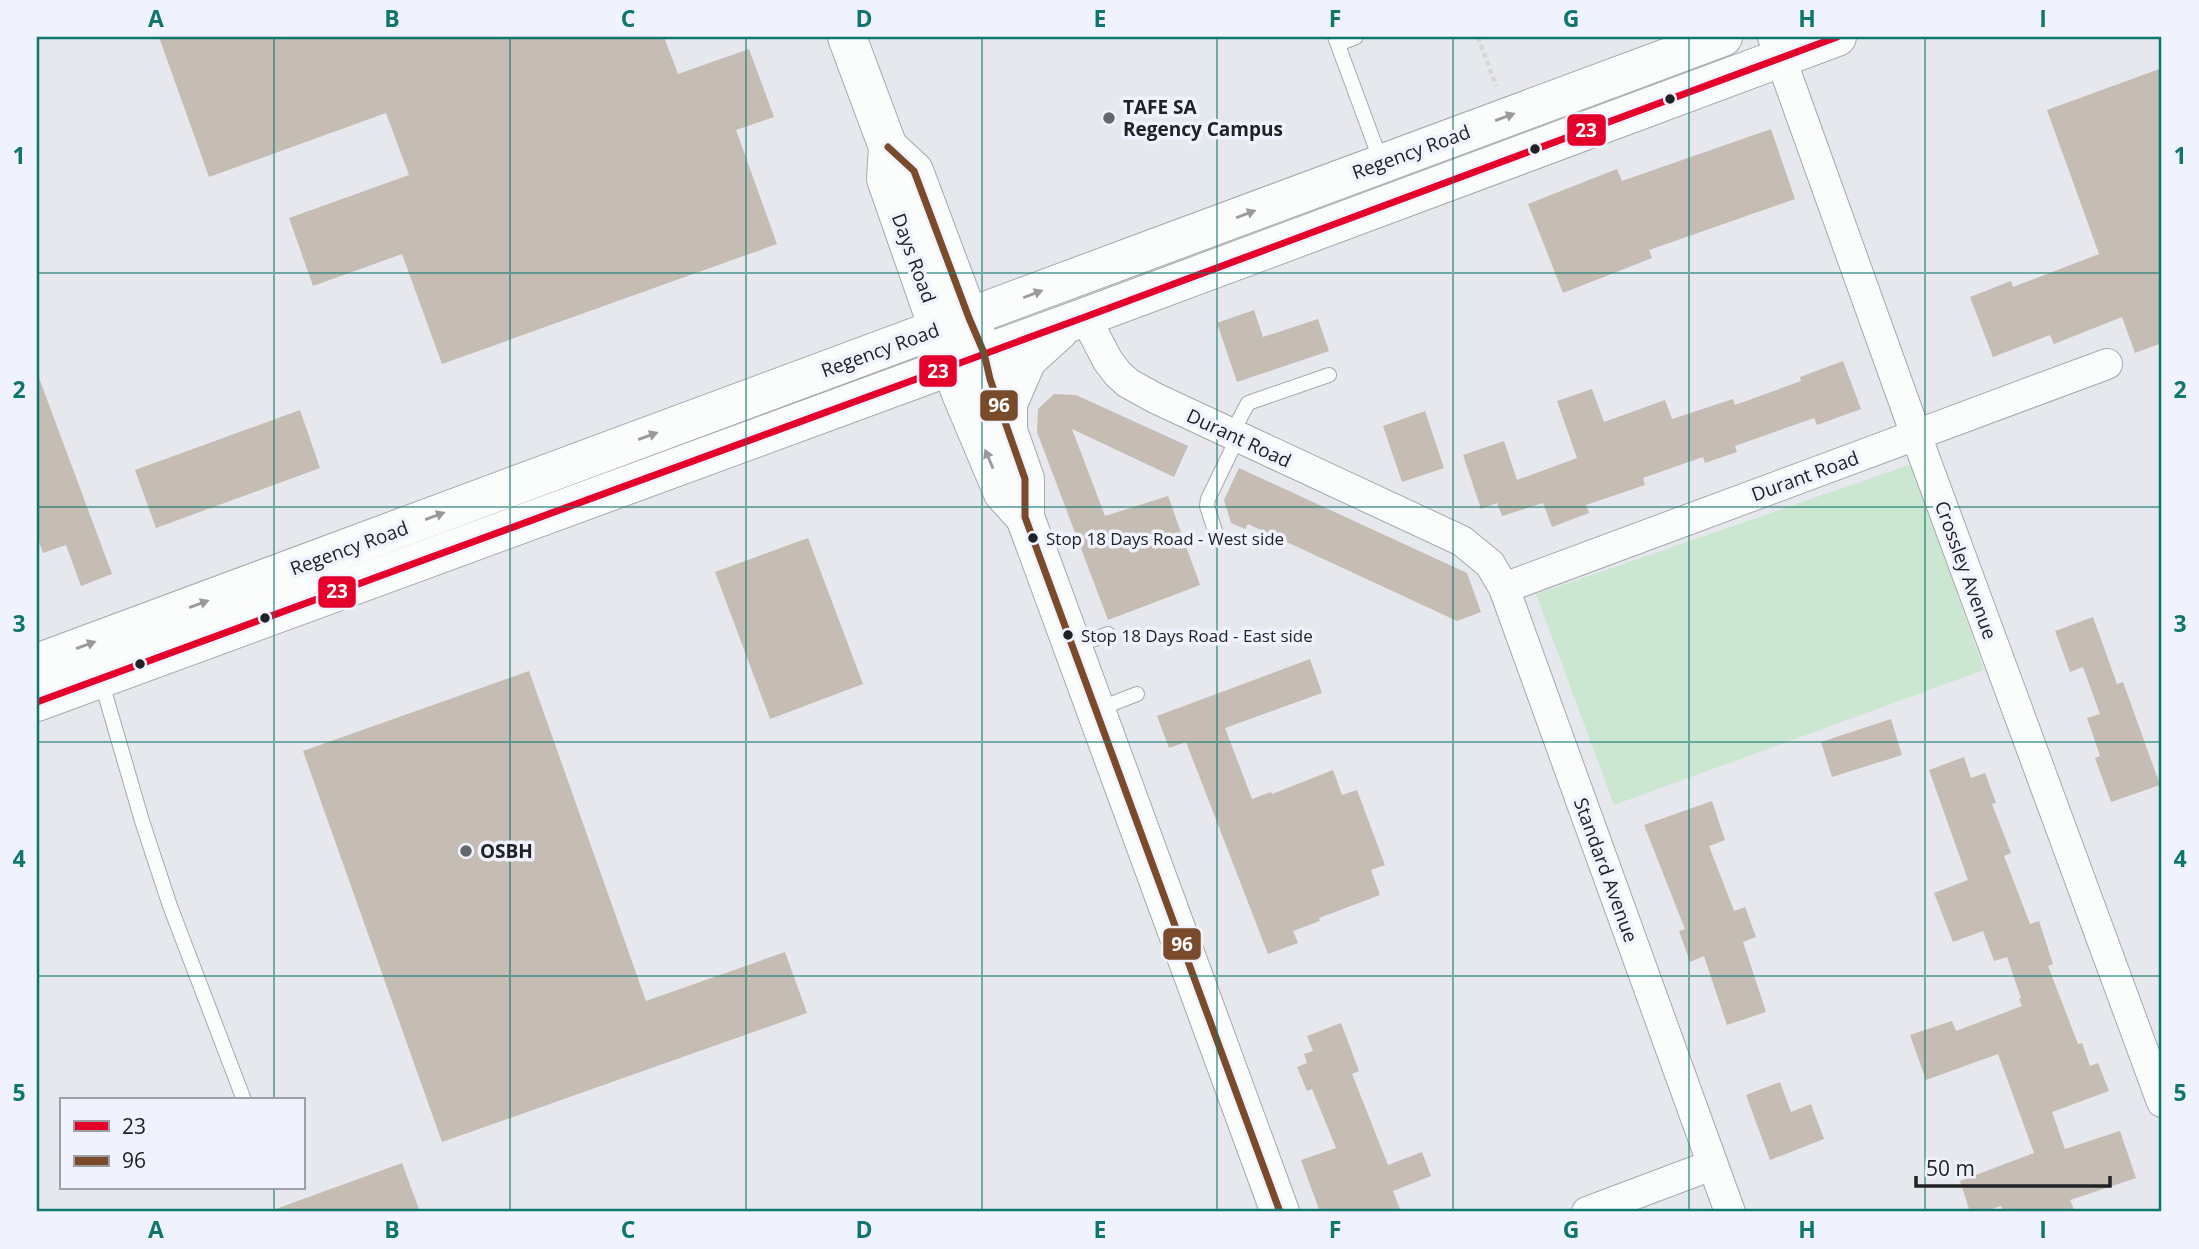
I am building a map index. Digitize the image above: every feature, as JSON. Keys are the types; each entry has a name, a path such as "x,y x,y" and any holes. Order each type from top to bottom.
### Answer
{"main road":[{"name":"Days Road","path":"847,37 888,147 886,179 954,323 968,360 990,379 1025,479 1025,517 1280,1212"},
{"name":"Regency Road","path":"37,702 1077,320 1723,37"},
{"name":"Regency Road","path":"37,663 954,323 1389,182 1777,47 1837,37"},
{"path":"1008,429 1007,404 1027,360 1077,320"},
{"name":"Days Road","path":"968,360 960,391 1003,493 1025,517"}],"street":[{"name":"Crossley Avenue","path":"1777,47 1916,435 2162,1102"},
{"name":"Durant Road","path":"1077,320 1128,383 1462,541"},
{"name":"Durant Road","path":"1504,588 2107,364"},
{"name":"Standard Avenue","path":"1462,541 1490,564 1504,588 1730,1212"},
{"path":"1587,1212 1712,1165"}],"lane":[{"path":"1356,37 1336,40 1389,182"},
{"path":"1218,540 1207,506 1208,499 1248,403 1329,375"},
{"path":"1072,647 1108,634"},
{"path":"100,679 162,882 243,1098"},
{"path":"1095,710 1137,694"}],"path":[{"path":"1478,37 1496,86"}],"green space":[{"path":"1912,464 1984,670 1614,805 1536,594"}],"building":[{"path":"159,37 664,37 678,74 749,49 774,117 736,130 777,244 442,364 402,254 313,286 289,218 409,175 386,113 209,177"},
{"path":"2162,68 2162,343 2135,353 2122,317 2054,344 2050,335 1993,357 1970,297 2011,281 2013,287 2099,254 2047,110"},
{"path":"1771,129 1795,199 1649,250 1652,258 1563,293 1528,204 1617,169 1622,181"},
{"path":"1254,310 1263,337 1318,319 1329,351 1237,382 1217,323"},
{"path":"1843,361 1861,409 1817,425 1814,418 1735,446 1737,452 1705,463 1703,457 1643,478 1645,485 1586,505 1589,513 1552,527 1543,503 1502,516 1497,503 1481,509 1463,455 1504,441 1517,480 1577,458 1557,401 1592,389 1604,422 1665,400 1672,419 1733,399 1735,405 1801,381 1800,377"},
{"path":"37,378 112,574 81,586 66,545 43,553 37,536"},
{"path":"1054,394 1076,395 1188,446 1174,477 1072,429 1105,516 1168,496 1200,585 1108,620 1037,432 1038,409"},
{"path":"300,410 320,468 156,528 135,470"},
{"path":"1425,411 1444,468 1402,482 1383,426"},
{"path":"1239,468 1467,573 1481,612 1457,621 1248,524 1245,529 1231,523 1224,500"},
{"path":"808,538 863,684 770,719 715,572"},
{"path":"2093,617 2117,684 2123,682 2160,785 2111,802 2095,758 2100,756 2087,718 2100,714 2083,667 2070,672 2055,631"},
{"path":"1310,659 1322,693 1225,728 1252,799 1333,770 1342,795 1357,790 1385,865 1371,870 1380,895 1293,931 1298,943 1268,954 1186,742 1169,748 1157,716"},
{"name":"OSBH","path":"529,671 646,1001 785,952 807,1013 442,1142 303,751"},
{"path":"1891,719 1902,755 1832,777 1821,742"},
{"path":"1964,757 1971,778 1985,773 1996,803 1992,804 2011,853 2004,856 2030,924 2039,921 2053,964 2048,966 2078,1044 2082,1043 2090,1066 2098,1063 2109,1091 2052,1112 2065,1149 2120,1131 2136,1178 2070,1200 2075,1212 2004,1212 2001,1206 1983,1212 1970,1212 1960,1181 2034,1153 1998,1054 1926,1080 1910,1035 1952,1021 1956,1031 2022,1006 2007,957 1994,961 1983,931 1953,942 1934,893 1968,880 1929,770"},
{"path":"1712,801 1725,840 1709,846 1734,911 1745,907 1756,937 1743,942 1766,1012 1727,1025 1704,956 1690,962 1679,931 1685,929 1644,825"},
{"path":"1341,1023 1359,1071 1352,1074 1388,1165 1422,1152 1431,1176 1393,1191 1401,1212 1320,1212 1301,1160 1336,1148 1312,1089 1307,1091 1297,1067 1307,1063 1304,1054 1313,1051 1307,1036"},
{"path":"1780,1082 1791,1112 1811,1104 1824,1139 1770,1160 1746,1095"},
{"path":"402,1163 420,1212 273,1212 273,1210"}],"transit line":[{"name":"23","path":"37,702 1837,37"},
{"name":"96","path":"888,147 914,171 984,353 990,379 1025,479 1025,517 1280,1212"}],"place":[{"name":"TAFE SA Regency Campus","path":"1109,118"},
{"name":"Stop 18 Days Road - West side","path":"1033,538"},
{"name":"Stop 18 Days Road - East side","path":"1068,635"},
{"name":"OSBH","path":"466,851"}]}
